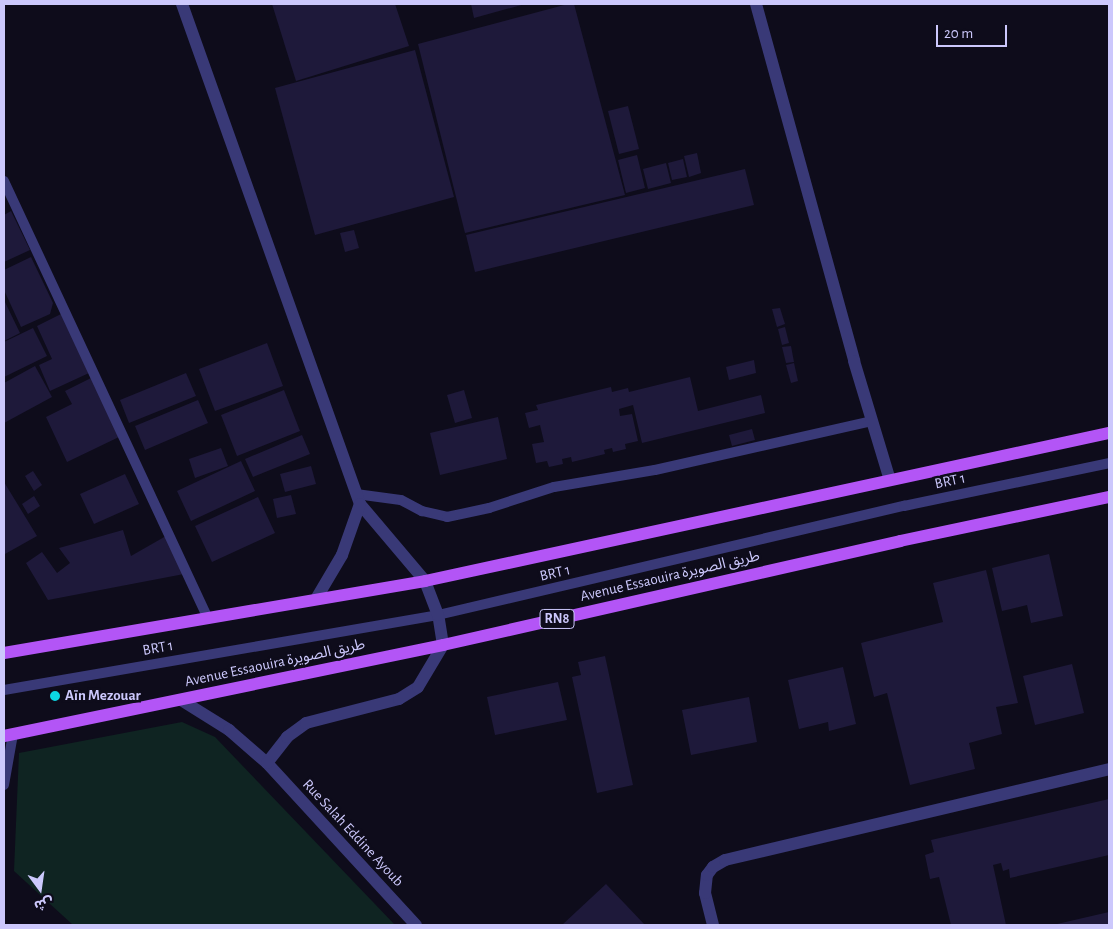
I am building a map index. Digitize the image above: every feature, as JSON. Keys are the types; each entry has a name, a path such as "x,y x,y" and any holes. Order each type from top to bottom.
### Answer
{"main road":[{"path":"4,653 424,581 1109,433"},
{"name":"Avenue Essaouira طريق الصويرة","path":"8,735 443,645 900,541 1109,497"}],"street":[{"path":"182,4 358,499 424,581 438,615 443,645 412,693 306,723 287,737 267,763"},
{"path":"756,4 890,480"},
{"path":"316,598 342,555 358,499"},
{"name":"Rue Salah Eddine Ayoub","path":"181,700 229,730 267,763 416,925"},
{"path":"713,925 705,893 707,875 712,867 725,860 1109,769"}],"lane":[{"path":"4,181 208,619"},
{"path":"358,499 401,500 422,511 447,517 488,508 554,488 655,470 872,421"},
{"name":"BRT 1","path":"4,690 438,615 904,506 1109,463"},
{"path":"4,785 8,735"}],"green space":[{"path":"182,722 215,737 395,925 73,925 14,871 19,753"}],"building":[{"path":"272,4 395,4 409,46 296,81"},
{"path":"471,4 525,4 474,18"},
{"path":"574,4 625,195 465,233 418,44"},
{"path":"415,50 454,197 315,235 275,88"},
{"path":"628,106 639,149 619,154 608,111"},
{"path":"697,153 701,173 689,177 684,156"},
{"path":"637,155 645,188 626,193 618,160"},
{"path":"683,159 687,177 672,180 668,163"},
{"path":"666,163 671,183 648,189 643,169"},
{"path":"745,169 754,205 475,272 466,235"},
{"path":"11,211 30,250 4,262 4,215"},
{"path":"354,230 359,248 345,252 340,233"},
{"path":"31,257 53,303 50,314 21,327 4,290 4,270"},
{"path":"4,300 20,333 4,341"},
{"path":"780,308 785,324 777,327 772,309"},
{"path":"61,314 89,373 50,391 39,365 52,359 37,326"},
{"path":"785,327 789,343 782,345 778,329"},
{"path":"33,328 47,356 4,377 4,342"},
{"path":"267,343 283,386 215,411 199,369"},
{"path":"791,346 794,362 786,363 782,347"},
{"path":"754,360 756,373 729,380 726,367"},
{"path":"794,363 798,381 791,383 786,365"},
{"path":"35,366 52,397 4,423 4,383"},
{"path":"186,373 196,396 129,423 120,400"},
{"path":"690,377 698,411 761,395 765,413 642,443 633,405 619,409 620,416 632,414 638,441 625,444 626,449 613,452 612,448 604,450 605,454 572,462 571,457 562,459 563,464 549,467 547,461 536,463 532,444 544,442 540,425 529,428 525,413 538,410 536,405 611,387 612,392 628,388 629,392"},
{"path":"91,378 119,437 67,462 46,417 72,404 65,391"},
{"path":"284,390 300,431 237,456 221,415"},
{"path":"464,390 472,418 455,423 447,395"},
{"path":"198,400 208,423 145,450 135,426"},
{"path":"498,417 507,459 440,475 430,433"},
{"path":"752,429 755,440 732,446 729,435"},
{"path":"302,435 310,454 253,477 245,459"},
{"path":"221,448 228,466 195,478 189,459"},
{"path":"241,461 255,491 191,521 177,491"},
{"path":"311,466 316,484 285,492 280,474"},
{"path":"33,471 42,485 34,491 25,476"},
{"path":"125,474 139,504 94,524 80,494"},
{"path":"4,482 37,536 5,554 4,552"},
{"path":"291,495 296,514 277,518 273,499"},
{"path":"34,496 40,506 28,514 22,504"},
{"path":"258,497 275,533 212,562 195,526"},
{"path":"123,530 131,556 166,536 184,574 48,600 26,563 42,552 57,573 70,563 59,548"},
{"path":"1049,554 1063,616 1031,623 1027,605 1002,611 992,568"},
{"path":"986,570 1018,703 996,707 1002,734 969,743 975,769 910,785 887,693 874,697 861,643 943,622 933,583"},
{"path":"605,656 633,785 597,793 572,677 581,675 578,662"},
{"path":"1072,664 1084,713 1035,725 1023,676"},
{"path":"843,667 856,724 829,731 828,722 799,729 788,680"},
{"path":"558,682 567,720 495,735 487,697"},
{"path":"749,697 757,742 691,755 682,710"},
{"path":"1109,799 1109,855 1010,878 1009,869 1003,871 1001,863 993,865 1006,925 951,925 939,877 930,879 925,855 934,852 931,840"},
{"path":"606,884 645,925 562,925"},
{"path":"1109,912 1109,925 1057,925 1057,924"}],"place":[{"name":"Aïn Mezouar","path":"55,696"}]}
